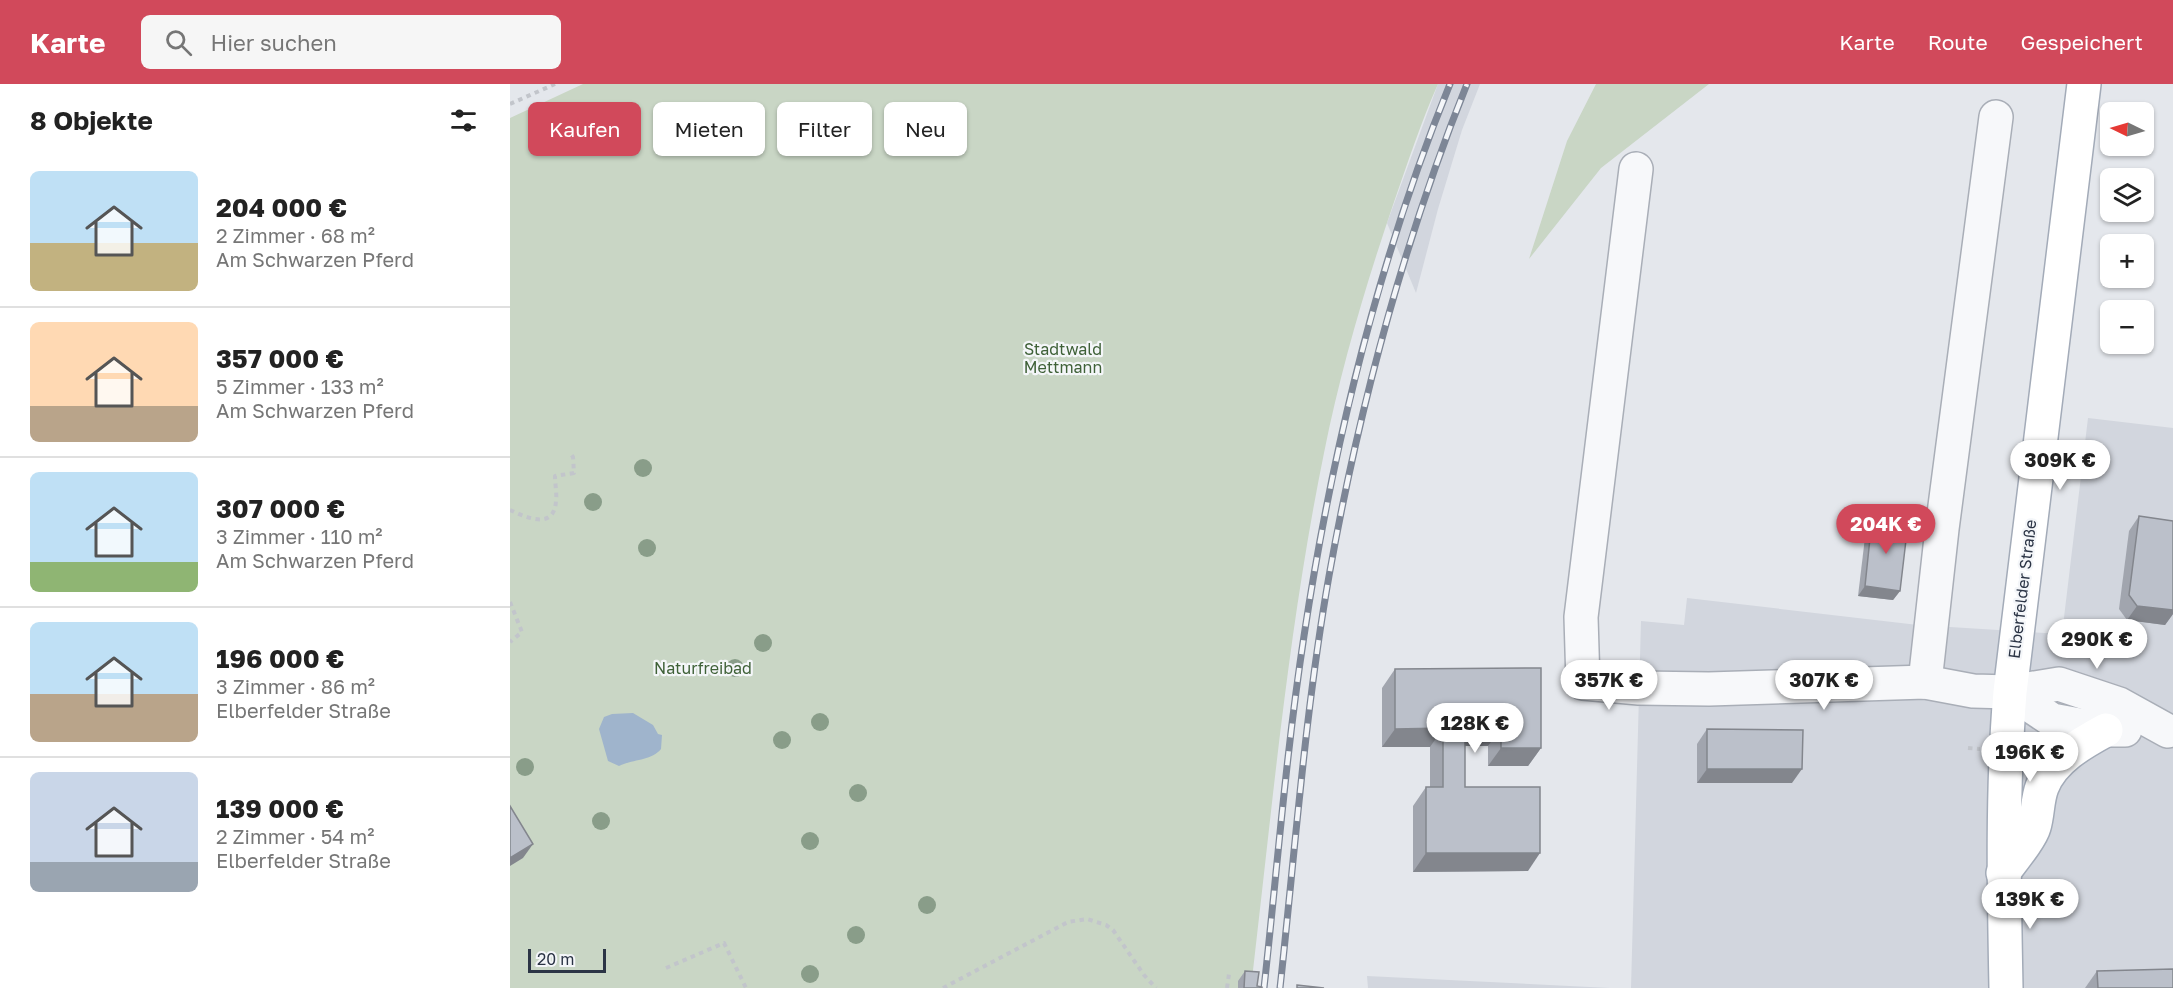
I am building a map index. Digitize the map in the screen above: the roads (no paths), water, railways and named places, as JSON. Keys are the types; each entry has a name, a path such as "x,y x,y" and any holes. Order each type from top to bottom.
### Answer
{"main road":[{"name":"Elberfelder Straße","path":"2006,988 2003,873 2005,752 2010,692 2084,84"},
{"path":"2003,873 2034,829 2043,785 2056,765 2076,747 2106,730"}],"street":[{"path":"1925,682 1942,529 1996,117"},
{"path":"1636,169 1581,617 1583,683 1639,688 1709,689 1925,682 1973,691 2010,692 2059,684 2120,704 2170,732"},
{"path":"2010,692 2052,720 2106,730 2170,732"}],"water":[{"path":"633,713 653,725 658,734 662,735 661,749 652,756 619,766 608,761 599,729 604,717 612,714"}],"railway":[{"path":"1264,988 1298,680 1315,566 1329,496 1344,426 1380,286 1424,150 1450,84"},
{"path":"1280,988 1313,678 1341,513 1369,388 1403,265 1467,84"}],"park label":[{"name":"Stadtwald Mettmann","path":"1063,358"},
{"name":"Naturfreibad","path":"703,668"}]}
